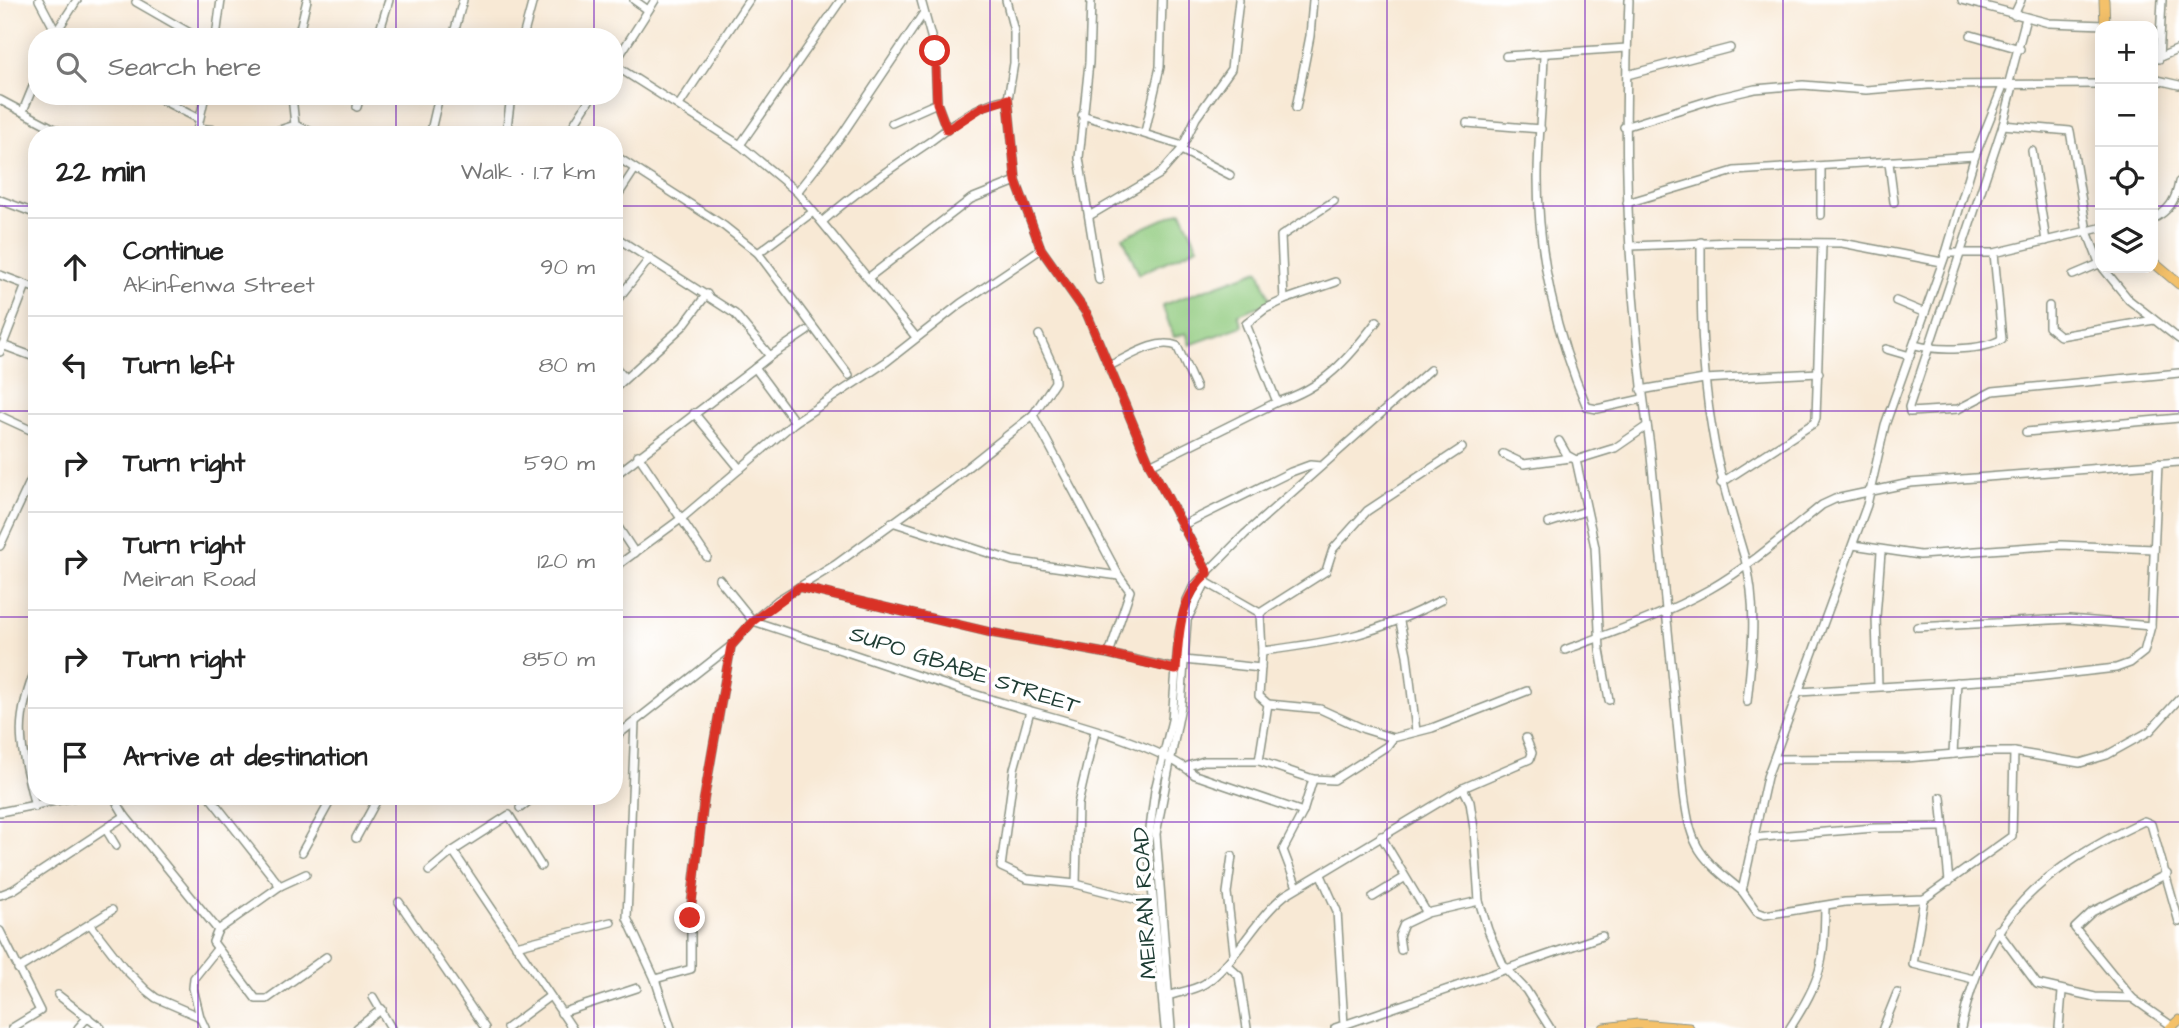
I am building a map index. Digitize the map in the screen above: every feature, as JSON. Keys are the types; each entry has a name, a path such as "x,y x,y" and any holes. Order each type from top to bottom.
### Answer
{"main road":[{"path":"2104,0 2105,21"},
{"path":"2158,266 2179,284"},
{"path":"1604,1028 1638,1024 1689,1028"}],"street":[{"path":"38,0 52,28"},
{"path":"59,28 77,0"},
{"path":"217,28 221,0"},
{"path":"300,28 307,0"},
{"path":"381,28 389,0"},
{"path":"455,28 463,0"},
{"path":"525,28 533,0"},
{"path":"634,0 648,10"},
{"path":"623,50 655,0"},
{"path":"679,105 750,0"},
{"path":"740,145 841,0"},
{"path":"921,0 935,51 937,103 947,130"},
{"path":"1006,0 1014,31 1008,99 1016,181 1041,249 1087,314 1150,465 1207,577 1260,613"},
{"path":"1091,0 1089,63 1079,158 1099,280"},
{"path":"1145,132 1160,68 1162,0"},
{"path":"1089,216 1160,174 1182,148 1196,118 1231,69 1239,0"},
{"path":"1296,108 1310,36 1313,0"},
{"path":"1629,0 1624,127 1630,246 1641,390 1690,832 1707,862 1742,891 1761,915 1844,902 1924,899 2012,836 2014,752"},
{"path":"1962,0 2049,23 2095,25"},
{"path":"2014,15 2021,0"},
{"path":"2158,40 2162,0"},
{"path":"136,2 181,28"},
{"path":"797,192 841,136 923,14"},
{"path":"1742,891 1767,777 1776,759 1853,545 1871,491 1885,425 1946,253 1975,156 2008,86 2020,49 2026,18"},
{"path":"1971,35 2020,49"},
{"path":"1506,56 1627,48"},
{"path":"1627,75 1730,48"},
{"path":"2158,59 2179,49"},
{"path":"1544,54 1538,178 1543,250 1560,327 1579,388 1591,409 1642,399"},
{"path":"623,71 740,145 797,192 916,337"},
{"path":"2158,80 2179,85"},
{"path":"1624,127 1755,89 1803,85 1866,90 1939,85 2095,84"},
{"path":"2008,86 2003,125 1909,407 1913,414 1958,409 1993,391 2179,373"},
{"path":"23,111 28,98"},
{"path":"822,221 855,192 982,107 1008,99"},
{"path":"0,100 50,126"},
{"path":"892,123 937,103"},
{"path":"167,105 197,126"},
{"path":"198,126 203,105"},
{"path":"292,126 295,125 293,105"},
{"path":"432,126 437,105"},
{"path":"507,126 510,105"},
{"path":"573,126 586,105"},
{"path":"1082,115 1145,132 1230,174"},
{"path":"1467,123 1541,129"},
{"path":"2003,125 2070,131 2087,231 2095,250"},
{"path":"2032,151 2046,241"},
{"path":"1627,203 1734,171 1975,156"},
{"path":"623,161 724,226 758,253 849,375"},
{"path":"1889,163 1894,202"},
{"path":"1821,167 1821,215"},
{"path":"623,187 635,169"},
{"path":"868,278 971,199 1016,181"},
{"path":"2158,216 2175,199 2179,182"},
{"path":"0,200 28,211"},
{"path":"1284,300 1281,236 1334,201"},
{"path":"758,253 813,212"},
{"path":"1946,253 1993,253 2095,229"},
{"path":"623,242 707,293 735,314 770,356"},
{"path":"1630,246 1701,242 1861,245 1942,262"},
{"path":"1701,242 1704,379 1721,482 1746,566 1753,636 1747,702"},
{"path":"1721,482 1814,423 1819,373 1822,245"},
{"path":"623,562 682,518 795,422 886,362 916,337 1041,249"},
{"path":"1915,345 1929,349 1955,349 2003,339 1993,253"},
{"path":"623,292 650,258"},
{"path":"2073,275 2095,267"},
{"path":"2107,273 2124,295 2179,339"},
{"path":"0,275 26,285 1,348 28,356"},
{"path":"1277,402 1246,324 1265,309 1284,300 1336,282"},
{"path":"625,378 683,326 707,293"},
{"path":"1896,301 1925,313"},
{"path":"2049,306 2049,327 2060,336 2154,320"},
{"path":"1150,465 1277,402 1304,393 1322,383 1377,321"},
{"path":"623,468 807,331"},
{"path":"623,731 731,646 753,621 799,587 835,565 1004,440 1032,415 1055,382 1054,368 1038,335"},
{"path":"1109,366 1147,348 1172,344 1177,346 1196,388"},
{"path":"1886,349 1910,356"},
{"path":"755,368 795,422"},
{"path":"1207,577 1245,534 1430,370"},
{"path":"1641,390 1704,379 1819,373"},
{"path":"694,414 740,470"},
{"path":"1032,415 1119,576 1130,591 1109,654"},
{"path":"0,416 28,429"},
{"path":"2026,432 2179,418"},
{"path":"1503,454 1524,464 1573,459 1615,448 1647,426"},
{"path":"1559,441 1573,459 1595,547 1600,638 1609,700"},
{"path":"1260,613 1326,571 1333,549 1367,511 1462,448"},
{"path":"638,455 707,557"},
{"path":"1565,650 1667,611 1746,566 1822,505 1910,483 2041,470 2179,462"},
{"path":"1799,692 1957,682 2116,668 2130,663 2144,652 2151,626 2158,463"},
{"path":"1181,526 1291,472 1310,465 1321,466"},
{"path":"0,546 28,486"},
{"path":"1549,523 1586,511"},
{"path":"892,522 1013,561 1119,576"},
{"path":"623,535 635,553"},
{"path":"1853,545 1881,552 1920,555 2061,545 2154,549"},
{"path":"1878,686 1875,617 1881,552"},
{"name":"MEIRAN ROAD","path":"1165,1028 1148,836 1181,706 1187,620 1207,577"},
{"name":"MEIRAN ROAD","path":"1171,1028 1156,834 1172,720 1181,617 1193,587 1207,577"},
{"path":"719,579 753,621"},
{"path":"799,587 1000,635 1109,654 1176,670"},
{"path":"1262,652 1352,638 1400,622 1441,600"},
{"path":"1260,613 1262,652 1259,696 1268,704 1320,709 1364,729 1393,737 1416,732 1527,691"},
{"path":"1917,627 2069,619 2151,626"},
{"name":"SUPO GBABE STREET","path":"753,621 1095,731 1188,766 1195,775 1303,812"},
{"path":"1400,622 1407,655 1416,732"},
{"path":"655,979 691,969 690,918 698,853 731,646"},
{"path":"1184,660 1261,668"},
{"path":"1953,754 1957,682"},
{"path":"28,686 22,700 20,716 28,775"},
{"path":"1776,759 1906,758 2014,752 2069,762 2091,761 2150,731 2179,699"},
{"path":"1259,761 1268,704"},
{"path":"1030,711 1014,769 1001,867 1017,876 1036,881 1076,884 1153,904"},
{"path":"635,722 627,918 655,979 671,1028"},
{"path":"1076,884 1078,804 1095,731"},
{"path":"1188,766 1204,761 1259,761 1313,779 1339,779 1387,746 1393,737"},
{"path":"1168,996 1204,984 1226,964 1273,905 1297,887 1463,788 1530,759 1532,753 1526,738"},
{"path":"1297,887 1283,850 1303,812 1313,779"},
{"path":"1463,788 1470,802 1474,829 1479,901 1504,967 1526,990 1550,1028"},
{"path":"1941,797 1949,882"},
{"path":"0,812 43,805"},
{"path":"118,805 218,930"},
{"path":"216,805 280,886"},
{"path":"302,852 328,805"},
{"path":"356,838 374,805"},
{"path":"520,808 524,805"},
{"path":"0,895 13,890 107,831 125,816"},
{"path":"429,871 453,851 509,816 541,866"},
{"path":"1961,1028 1973,979 1997,930 2016,908 2074,857 2144,821 2151,824 2179,922"},
{"path":"1753,838 1874,828 1942,827"},
{"path":"107,831 116,846"},
{"path":"1381,836 1427,913"},
{"path":"453,851 572,1028"},
{"path":"1232,856 1227,893 1234,952"},
{"path":"306,874 280,886 218,930 212,938 217,948 261,1002 326,957"},
{"path":"2167,874 2092,912 2075,928 2132,998 2174,1025"},
{"path":"1321,875 1337,911 1344,1025"},
{"path":"1373,897 1404,878"},
{"path":"1924,899 1913,964 1973,979"},
{"path":"1401,950 1400,930 1404,924 1427,913 1479,901"},
{"path":"399,902 485,1028"},
{"path":"1790,1028 1810,996 1824,960 1825,907"},
{"path":"18,969 112,910"},
{"path":"516,946 611,922"},
{"path":"90,924 124,968 147,991 156,998 200,1017"},
{"path":"1997,930 2031,980 2062,992 2132,998"},
{"path":"0,931 40,1010 12,1028"},
{"path":"1335,1028 1504,967 1602,936"},
{"path":"205,1028 200,1017 194,978 217,948"},
{"path":"1226,964 1239,976 1247,1028"},
{"path":"561,1013 638,988"},
{"path":"2059,1028 2062,992"},
{"path":"1883,1028 1897,993"},
{"path":"58,995 101,1028"},
{"path":"507,1028 550,996"},
{"path":"373,997 391,1028"},
{"path":"357,1028 382,1009"},
{"path":"78,1028 88,1017"}],"green space":[{"path":"1181,211 1198,247 1139,274 1123,237"},
{"path":"1259,270 1271,302 1238,314 1242,326 1190,345 1186,333 1174,337 1162,305"}],"route":[{"path":"690,918 704,799 731,646 753,621 778,600 799,587 993,633 1109,654 1176,670 1181,617 1193,587 1208,573 1150,465 1087,314 1041,249 1016,181 1008,99 982,107 947,130 937,103 935,51"}]}
